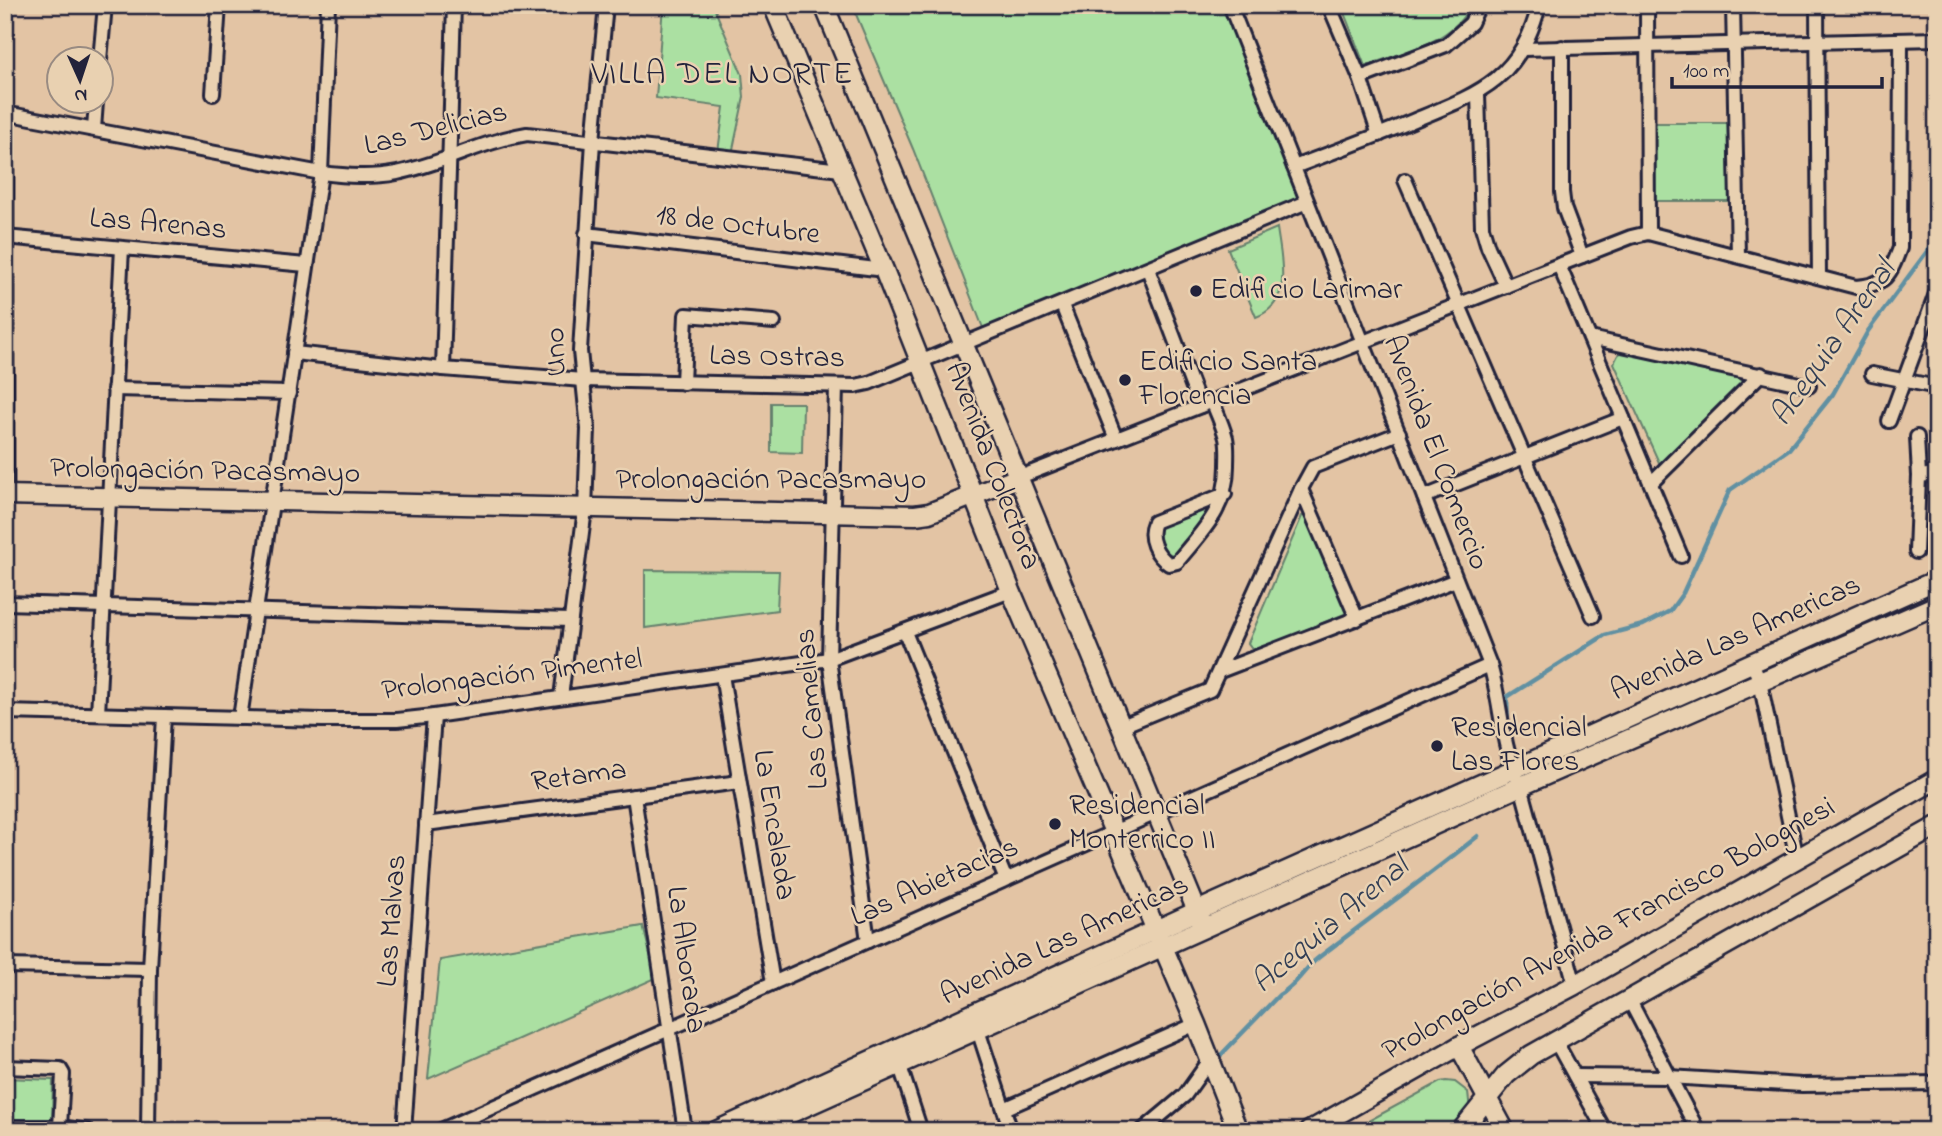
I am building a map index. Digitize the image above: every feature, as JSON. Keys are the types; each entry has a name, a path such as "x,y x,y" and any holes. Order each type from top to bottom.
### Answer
{"street":[{"path":"101,46 105,5"},
{"path":"213,94 219,5"},
{"path":"240,718 321,173 328,5"},
{"path":"443,369 454,5"},
{"name":"Uno","path":"561,697 584,509 588,429 580,351 586,234 606,5"},
{"name":"Avenida Colectora","path":"772,5 884,270 1011,591 1241,1128"},
{"name":"Avenida Colectora","path":"824,5 1200,919"},
{"name":"Avenida El Comercio","path":"1230,5 1490,665 1512,769 1521,786 1575,985"},
{"path":"1329,5 1360,78 1379,135"},
{"path":"1360,78 1446,45 1471,23 1479,5"},
{"path":"1294,167 1478,94 1502,74 1523,49 1534,25 1539,5"},
{"path":"1647,5 1648,233 1856,287 1875,285 1891,271 1900,248 1901,40"},
{"path":"1733,5 1738,256"},
{"path":"1817,5 1819,277"},
{"path":"1523,49 1937,39"},
{"path":"1562,47 1562,192 1564,208 1582,256"},
{"path":"1478,94 1482,227 1506,286"},
{"path":"6,113 6,495"},
{"name":"Las Delicias","path":"6,113 353,177 399,173 508,137 527,134 841,170"},
{"path":"94,128 95,116"},
{"path":"1405,180 1593,616"},
{"name":"Las Ostras","path":"294,353 583,380 836,387 869,383 1307,202"},
{"name":"Prolongación Pacasmayo","path":"6,495 833,514 929,513 1582,256 1648,233"},
{"name":"18 de Octubre","path":"586,234 884,270"},
{"name":"Las Arenas","path":"5,237 306,265"},
{"path":"98,714 122,248"},
{"path":"1559,265 1681,556"},
{"path":"1148,269 1206,404 1226,439 1225,494 1213,517 1177,562 1169,564 1159,556 1152,537 1154,523 1225,494"},
{"path":"1889,421 1925,321 1934,309 1937,291"},
{"path":"1062,305 1116,439"},
{"path":"683,383 686,315 774,322"},
{"path":"1590,338 1810,386"},
{"path":"1651,483 1761,374"},
{"path":"1872,374 1937,387"},
{"name":"Las Camelias","path":"836,387 829,659 868,941"},
{"path":"114,389 289,393"},
{"path":"1424,497 1623,418"},
{"path":"1122,726 1210,690 1313,467 1399,433"},
{"path":"1916,552 1919,476 1917,437"},
{"path":"1919,476 1937,474"},
{"path":"1301,489 1357,619"},
{"path":"1220,671 1457,580"},
{"name":"Avenida Las Americas","path":"716,1131 1159,939 1512,769 1937,580"},
{"name":"Prolongación Pimentel","path":"5,712 368,721 435,716 829,659 1011,591"},
{"path":"5,603 570,620"},
{"name":"Avenida Las Americas","path":"1200,919 1521,786 1937,605"},
{"path":"905,632 1006,880"},
{"path":"1752,663 1760,682 1797,859"},
{"name":"Las Abietacias","path":"439,1131 1490,665"},
{"name":"La Encalada","path":"722,675 773,984"},
{"path":"148,1131 150,969 164,716"},
{"name":"Las Malvas","path":"404,1131 435,716"},
{"name":"Prolongación Avenida Francisco Bolognesi","path":"1309,1131 1459,1046 1575,985 1937,779"},
{"name":"Retama","path":"426,824 739,782"},
{"name":"La Alborada","path":"634,796 685,1131"},
{"path":"1461,1131 1515,1066 1555,1040 1937,826"},
{"path":"5,966 150,969"},
{"path":"1629,999 1698,1131"},
{"path":"975,1021 1011,1131"},
{"name":"Avenida Las Americas","path":"751,1131 780,1124 900,1063 975,1021"},
{"path":"1004,1109 1196,1024"},
{"path":"1555,1040 1605,1131"},
{"path":"1459,1046 1505,1131"},
{"path":"1142,1131 1185,1095 1210,1060"},
{"path":"900,1063 921,1131"},
{"path":"5,1067 62,1071 60,1127"},
{"path":"1575,1076 1670,1077 1802,1085 1937,1083"},
{"path":"5,1127 60,1127 89,1131"}],"green space":[{"path":"663,5 713,5 742,74 744,97 732,154 718,152 724,107 656,98"},
{"path":"852,5 1223,5 1302,199 985,333 913,149"},
{"path":"1341,5 1471,5 1462,18 1439,38 1365,66"},
{"path":"1655,123 1731,123 1732,201 1655,201"},
{"path":"1277,228 1282,266 1280,291 1276,302 1256,317 1228,249"},
{"path":"1623,351 1741,378 1742,385 1661,467 1614,363"},
{"path":"771,403 803,403 802,453 771,452"},
{"path":"1209,503 1214,510 1177,555 1162,549 1156,525"},
{"path":"1302,516 1306,516 1347,613 1254,651 1248,643"},
{"path":"645,570 779,571 777,610 645,628"},
{"path":"643,926 656,978 428,1079 440,960"},
{"path":"5,1078 53,1080 52,1121 5,1120"},
{"path":"1440,1082 1455,1082 1468,1092 1470,1111 1463,1120 1444,1131 1350,1131"}],"waterway":[{"name":"Acequia Arenal","path":"1508,728 1507,697 1605,635 1643,625 1670,611 1683,593 1730,490 1789,449 1833,394 1868,331 1937,238"},
{"name":"Acequia Arenal","path":"1218,1058 1318,958 1478,836"}],"place":[{"name":"Edificio Larimar","path":"1196,291"},
{"name":"Edificio Santa Florencia","path":"1125,380"},
{"name":"Residencial Las Flores","path":"1437,746"},
{"name":"Residencial Monterrico II","path":"1055,824"}],"district":[{"name":"VILLA DEL NORTE","path":"723,75"}]}
